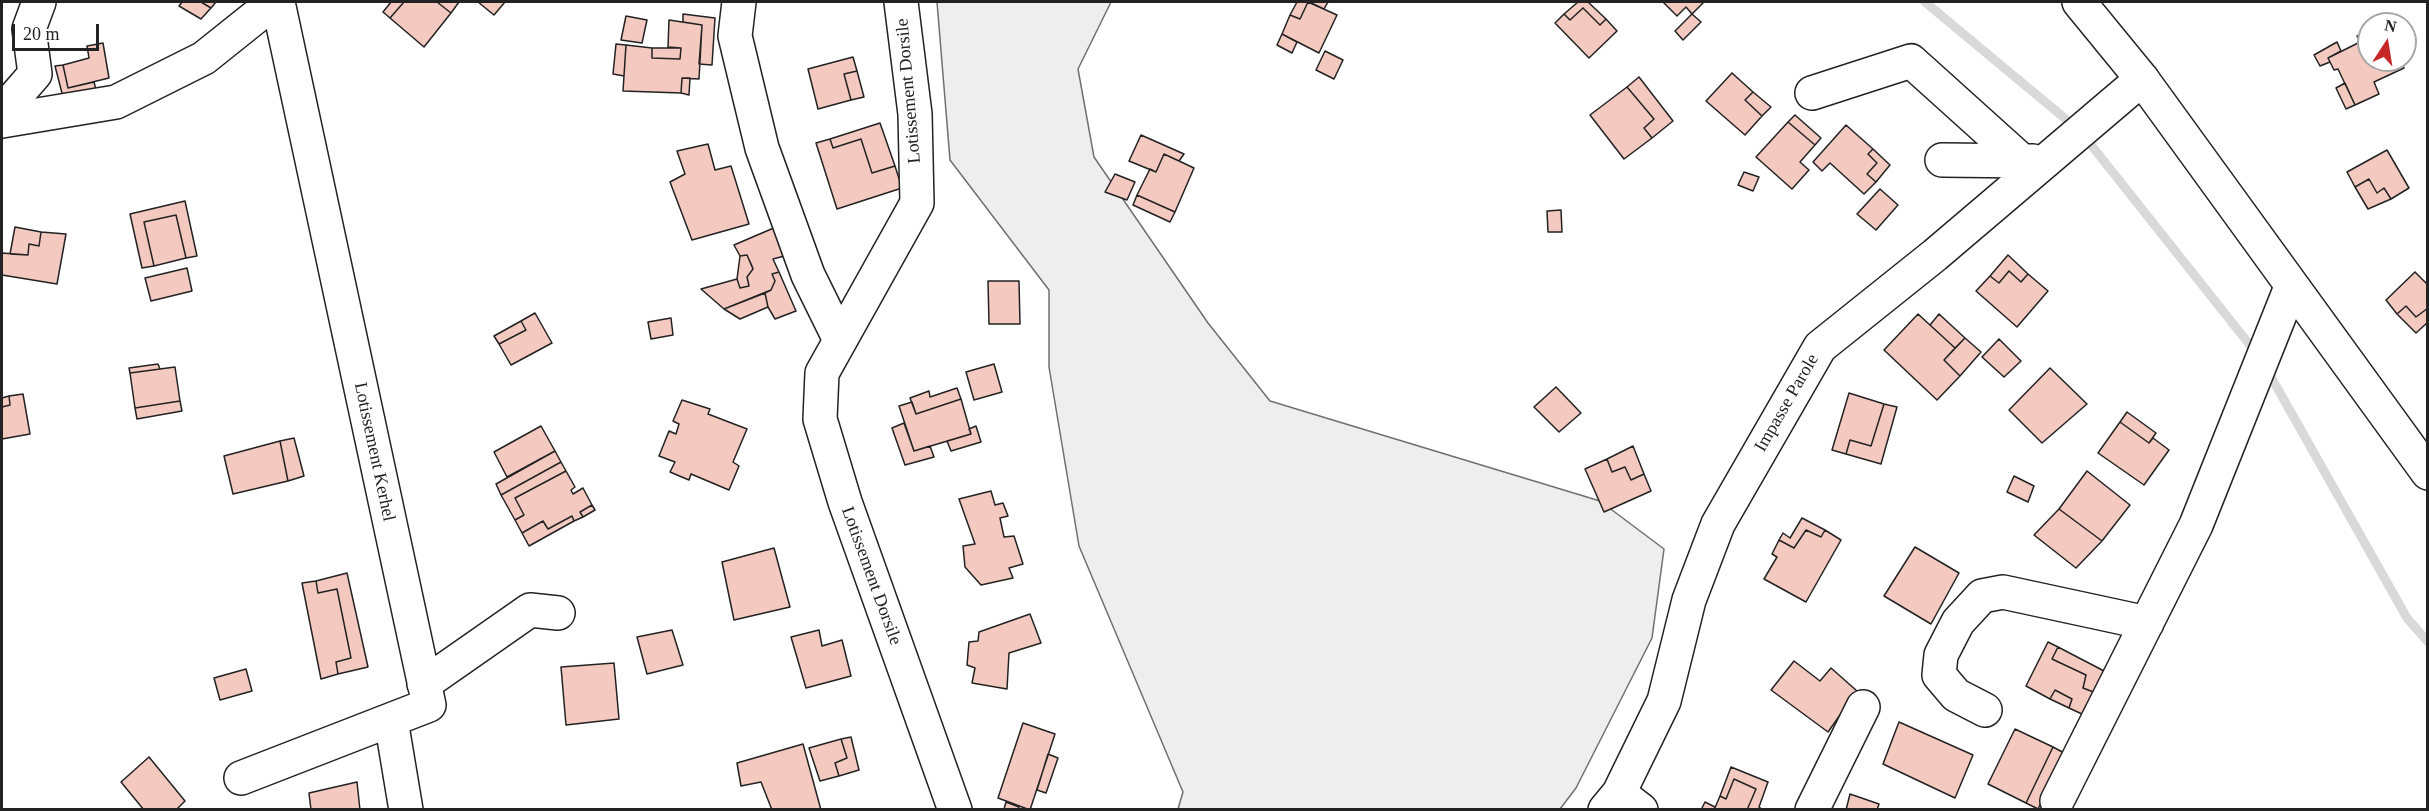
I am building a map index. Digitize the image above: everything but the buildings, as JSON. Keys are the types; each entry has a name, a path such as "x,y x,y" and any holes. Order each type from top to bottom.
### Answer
{"street":[{"path":"2,112 35,74 29,29 39,2"},
{"path":"2,122 116,102 204,58 276,2"},
{"name":"Lotissement Kerhel","path":"241,778 429,705 276,2"},
{"path":"739,2 735,36 762,148 808,275 840,340"},
{"name":"Lotissement Dorsile","path":"901,2 915,114 917,203 822,373 820,419 845,502 955,810"},
{"path":"2079,2 2142,79 2427,474"},
{"path":"1812,93 1911,61 2034,161"},
{"name":"Impasse Parole","path":"1622,804 1664,701 1689,600 1718,524 1820,347 1935,255 2034,161 2082,130 2142,79"},
{"path":"1942,160 2034,161"},
{"path":"2057,801 2196,525 2291,287"},
{"path":"1985,710 1956,695 1940,675 1941,655 1958,622 1982,596 2003,592 2147,623"},
{"path":"424,684 530,610 558,613"},
{"path":"1812,810 1863,707"},
{"path":"391,720 406,810"}],"shaded area":[{"path":"937,2 1111,2 1078,69 1094,157 1208,323 1270,401 1600,501 1664,549 1652,638 1576,788 1560,809 1178,809 1183,792 1079,546 1049,367 1049,290 950,160"}],"waterway":[{"path":"1925,2 2080,131 2257,354"},
{"path":"2266,368 2407,618 2428,642"}]}
